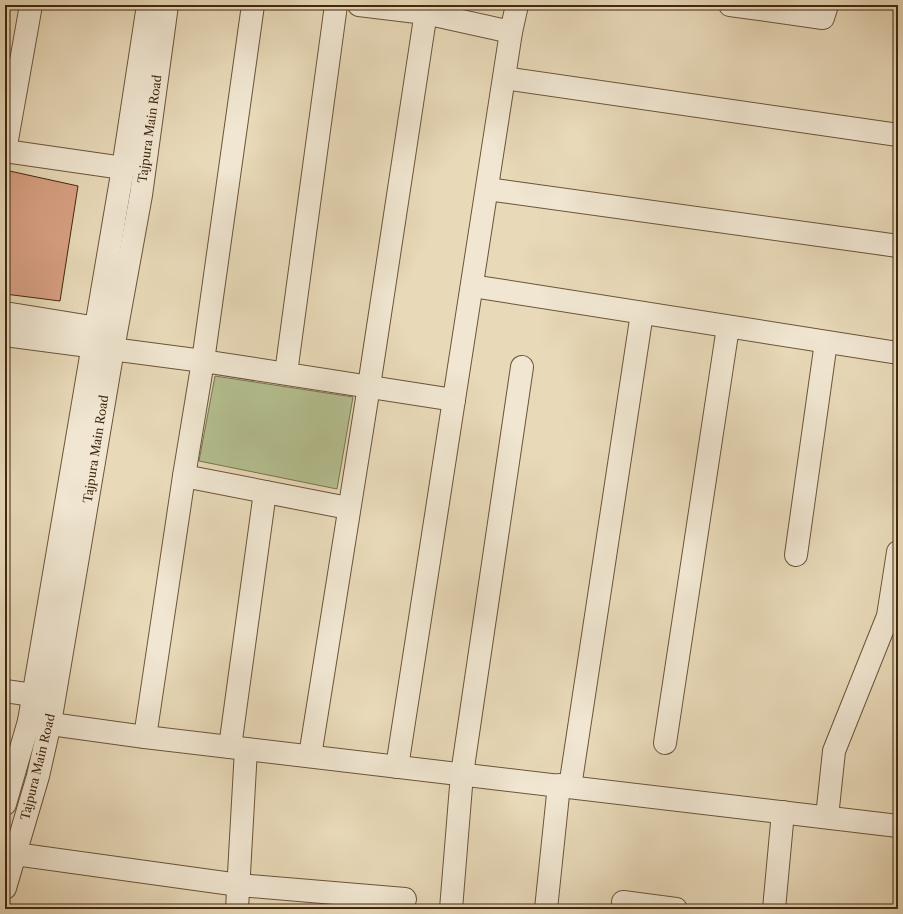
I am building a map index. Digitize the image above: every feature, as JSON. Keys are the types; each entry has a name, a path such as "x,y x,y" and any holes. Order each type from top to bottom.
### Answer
{"street":[{"path":"31,5 5,151 123,168"},
{"name":"Tajpura Main Road","path":"5,888 38,776 39,722 104,338 123,168 148,5"},
{"name":"Tajpura Main Road","path":"104,338 141,195 167,5"},
{"path":"145,737 184,476 203,361 253,5"},
{"path":"286,373 336,5"},
{"path":"359,5 426,9 511,32"},
{"path":"398,767 511,32 517,5"},
{"path":"730,5 823,18 827,5"},
{"path":"310,756 348,508 369,386 426,9"},
{"path":"504,78 898,134"},
{"path":"487,189 898,246"},
{"path":"472,286 898,353"},
{"path":"5,313 203,361 454,400"},
{"path":"546,909 564,786 642,313"},
{"path":"665,743 728,327"},
{"path":"5,335 104,338"},
{"path":"796,555 826,342"},
{"path":"451,909 462,774 522,367"},
{"path":"184,476 348,508"},
{"path":"237,909 239,885 238,748 265,492"},
{"path":"827,817 834,751 888,616 898,552"},
{"path":"5,691 44,696"},
{"path":"39,722 145,737 898,826"},
{"name":"Tajpura Main Road","path":"5,804 39,722"},
{"path":"774,909 783,812"},
{"path":"15,854 239,885 405,899"},
{"path":"623,902 676,909"}],"green space":[{"path":"215,376 353,397 337,489 199,461"}],"building":[{"path":"5,170 78,186 60,301 5,294"}]}
